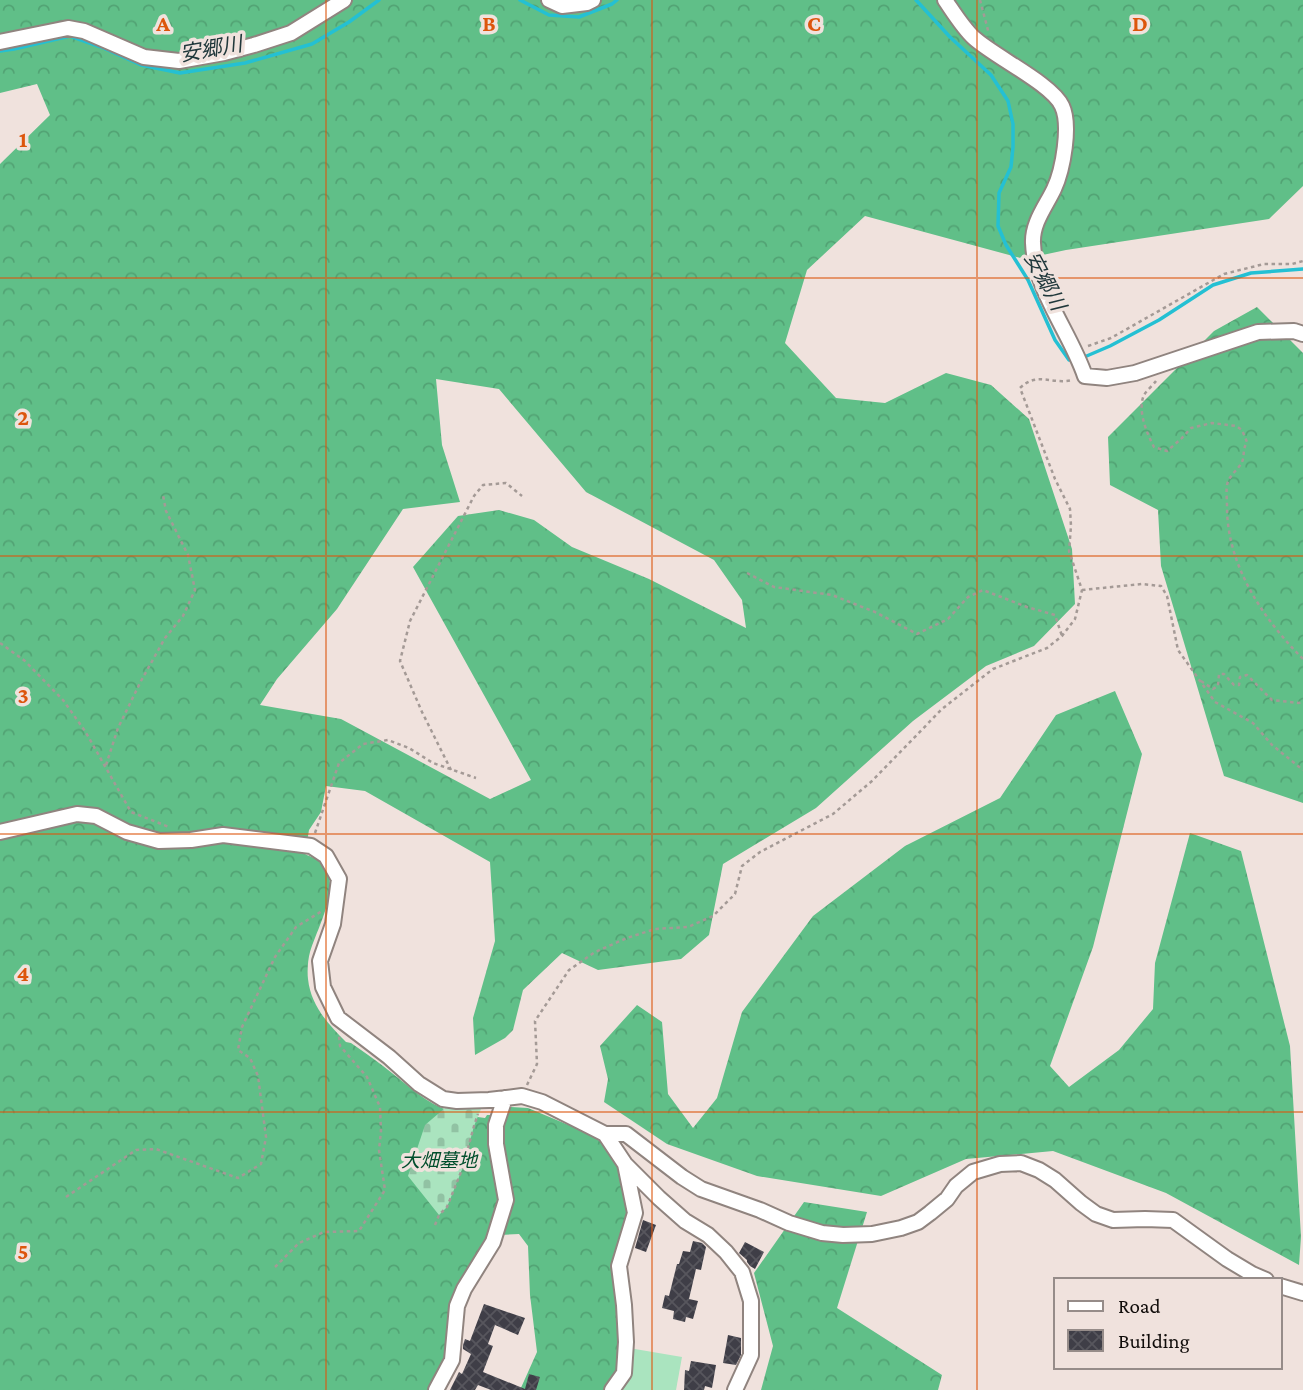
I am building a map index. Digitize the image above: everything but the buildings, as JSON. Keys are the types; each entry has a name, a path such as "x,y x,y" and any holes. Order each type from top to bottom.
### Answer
{"street":[{"path":"0,42 68,28 84,31 144,57 178,61 224,53 291,33 344,0"},
{"path":"549,0 562,6 593,0"},
{"path":"945,0 973,37 1051,91 1062,105 1066,118 1066,139 1061,168 1055,188 1041,211 1032,240 1036,267 1058,320 1080,362 1107,378 1135,373 1258,332 1294,331 1303,334"},
{"path":"0,832 78,814 96,816 127,832 159,841 223,835 311,846 326,856 339,879 332,924 320,961 323,987 338,1018 419,1084 443,1099 457,1101 522,1096 542,1101 605,1134 626,1134 701,1189 789,1223 843,1236 901,1228 918,1222 947,1199 956,1186 973,1172 1000,1164 1021,1163 1055,1180 1096,1214 1113,1220 1172,1220 1227,1259 1261,1278"},
{"path":"436,1390 452,1360 457,1306 464,1289 493,1242 506,1200 496,1144 496,1125 505,1098"},
{"path":"605,1134 625,1164 685,1221 708,1235 742,1272 751,1301 751,1355 735,1390"},
{"path":"611,1390 624,1373 626,1342 619,1266 635,1213 625,1164"},
{"path":"1282,1287 1303,1293"}],"path":[{"path":"980,0 990,38"},
{"path":"522,1096 537,1064 535,1021 569,970 595,952 628,938 655,929 688,927 713,916 736,894 742,866 760,852 833,814 872,781 942,709 993,668 1047,648 1062,636 1075,620 1083,590 1069,551 1070,509 1055,480 1020,388 1027,381 1040,379 1067,382 1080,362 1111,338 1224,274 1264,264 1292,264 1303,261"},
{"path":"1163,375 1143,396 1145,430 1154,447 1167,451 1191,428 1212,423 1236,426 1242,430 1247,442 1242,461 1227,484 1227,522 1236,558 1256,602 1284,640 1303,659"},
{"path":"451,770 400,661 410,621 474,496 483,485 506,483 522,496"},
{"path":"106,765 118,728 141,681 165,638 183,616 195,590 188,555 166,510 163,495"},
{"path":"747,573 774,586 832,595 875,612 917,634 948,620 968,597 984,590 1055,615 1062,636"},
{"path":"1083,590 1142,584 1161,586 1167,596 1178,650 1215,702 1253,723 1272,745 1303,770"},
{"path":"0,643 25,661 63,700 106,765 131,812 173,828"},
{"path":"1199,680 1213,689 1218,686 1219,674 1224,674 1234,685 1239,685 1240,677 1247,675 1272,700 1299,703 1303,701"},
{"path":"311,846 339,763 363,744 388,740 451,770 476,778"},
{"path":"66,1197 136,1150 156,1149 238,1178 261,1164 266,1137 258,1076 250,1058 238,1050 242,1027 275,957 296,927 337,902"},
{"path":"275,1267 299,1242 324,1233 359,1231 385,1190 379,1150 380,1107 367,1077 340,1046 338,1018"},
{"path":"435,1225 439,1215 447,1208 463,1167 474,1126 481,1109 489,1100"}],"green space":[{"path":"0,0 1303,0 1303,186 1269,219 1066,250 1024,259 865,216 807,270 785,343 836,398 885,403 946,373 991,385 1029,419 1072,549 1075,604 1034,646 986,666 913,721 816,808 723,864 709,935 681,959 598,970 562,953 523,990 513,1030 505,1038 475,1055 473,1018 495,941 490,862 365,791 326,786 321,812 309,830 305,854 324,865 329,874 330,885 326,908 308,962 313,998 327,1021 346,1042 371,1057 426,1099 458,1113 485,1118 490,1115 492,1157 499,1192 487,1239 452,1304 444,1362 429,1390 0,1390 0,164 50,115 37,84 0,93","holes":["436,379 499,389 586,492 714,560 742,600 746,628 649,579 572,547 534,520 499,510 458,516 413,567 531,780 490,799 341,719 260,705 277,679 337,609 403,509 460,502 442,445"]},
{"path":"1257,307 1303,353 1303,803 1224,776 1161,566 1158,510 1110,485 1108,437 1214,331"},
{"path":"1115,691 1142,754 1093,947 1050,1066 1069,1087 1119,1050 1153,1009 1155,963 1190,833 1241,851 1290,1046 1301,1237 1299,1265 1166,1193 1053,1151 966,1159 881,1196 757,1176 667,1144 604,1102 608,1079 600,1046 637,1005 662,1022 668,1094 693,1128 717,1098 742,1012 813,916 905,846 1000,798 1056,715"},
{"path":"511,1107 528,1108 590,1134 601,1142 619,1168 626,1201 626,1223 614,1278 619,1369 605,1390 520,1390 537,1352 530,1295 528,1246 519,1234 500,1235 503,1159 501,1122"},
{"name":"大畑墓地","path":"445,1108 481,1109 463,1167 447,1207 439,1215 408,1176 425,1125"},
{"path":"804,1202 867,1212 837,1308 942,1375 938,1390 761,1390 773,1346 754,1273"},
{"path":"629,1348 682,1357 676,1390 617,1390"}],"waterway":[{"name":"安郷川","path":"0,51 70,36 141,65 180,73 245,63 312,44 379,0"},
{"name":"安郷川","path":"520,0 549,15 579,17 617,0"},
{"name":"安郷川","path":"916,0 950,37 991,75 1008,101 1013,124 1013,147 1011,167 999,193 998,226 1006,245 1028,280 1055,340 1069,360 1074,359"},
{"name":"安郷川","path":"1082,358 1159,320 1213,285 1251,273 1303,269"}]}
